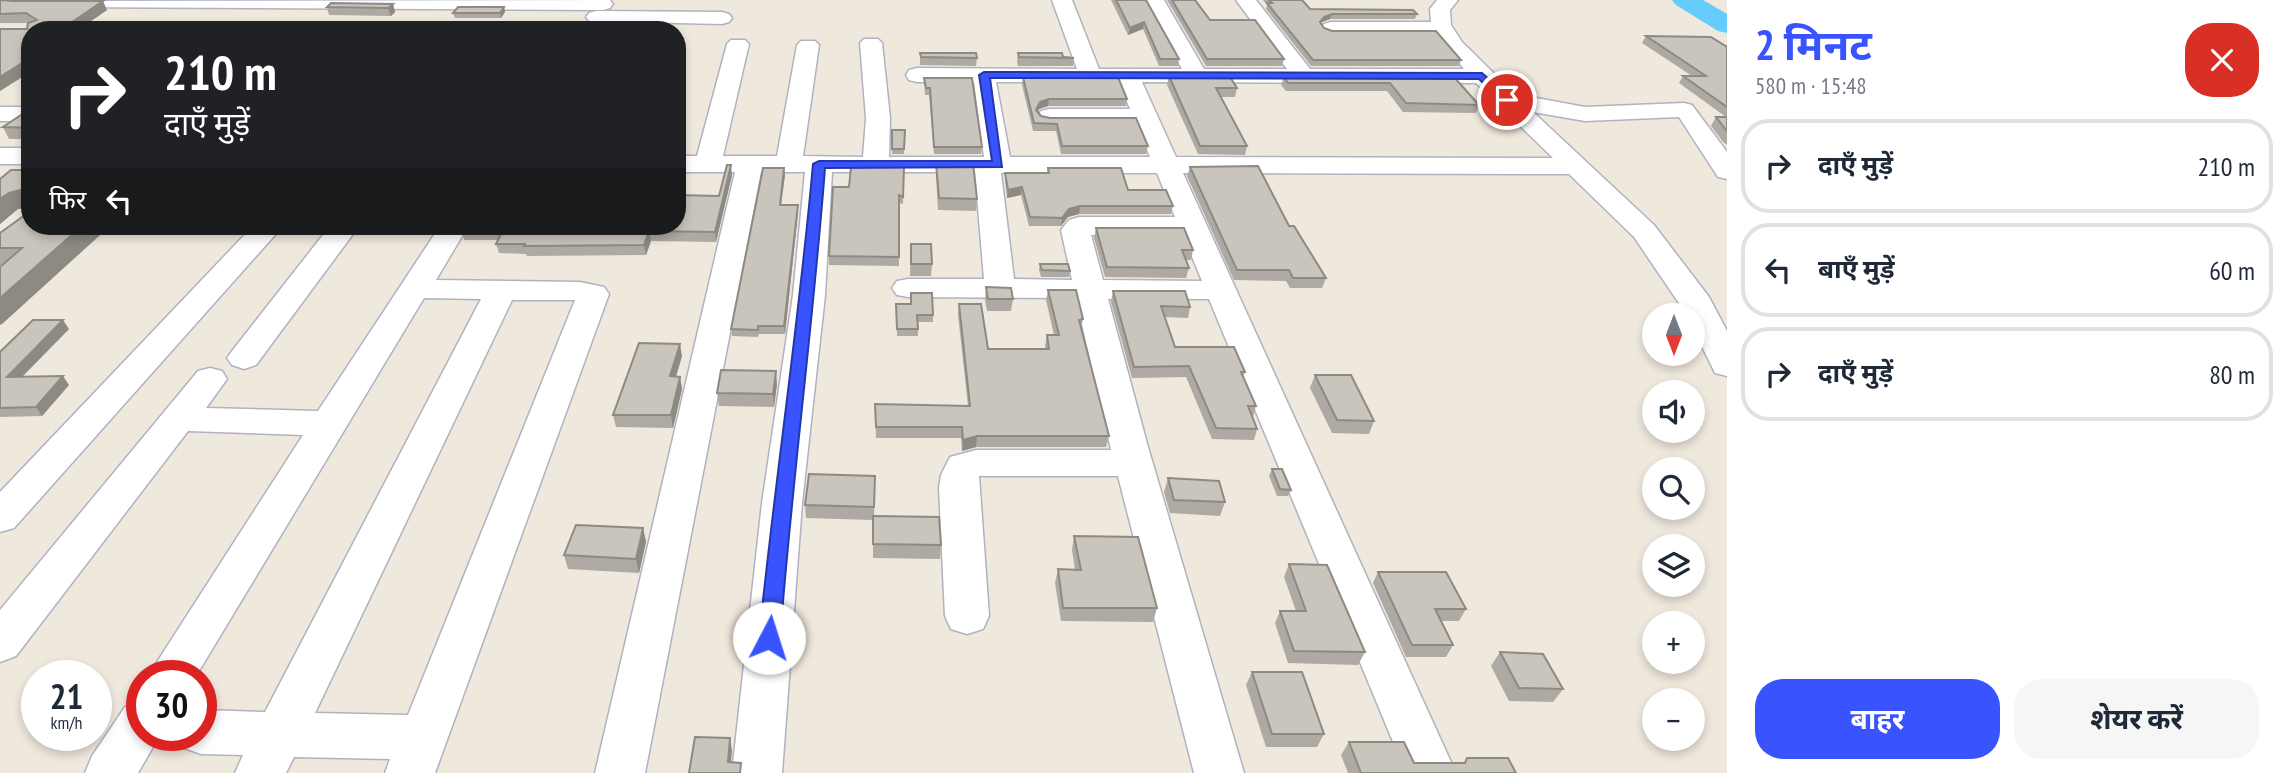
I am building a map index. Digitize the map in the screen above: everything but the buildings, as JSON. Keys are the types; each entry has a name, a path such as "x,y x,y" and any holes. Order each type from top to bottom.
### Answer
{"street":[{"path":"1062,0 1091,76"},
{"path":"1154,0 1197,76"},
{"path":"1247,0 1304,76"},
{"path":"1448,0 1440,9 1450,38 1482,76 1644,231 1698,304 1727,365"},
{"path":"11,5 267,1 722,18"},
{"path":"1331,28 1450,38"},
{"path":"1349,48 1450,38"},
{"path":"871,43 878,118 876,164"},
{"path":"708,164 738,44"},
{"path":"757,773 782,503 808,295 804,164 808,45"},
{"path":"917,75 1482,76"},
{"path":"984,75 1000,289"},
{"path":"1128,76 1431,773"},
{"path":"1507,100 1604,115 1678,109 1688,113 1727,171"},
{"path":"0,114 21,114"},
{"path":"1049,116 1145,117"},
{"path":"1698,127 1727,127"},
{"path":"686,164 1579,166"},
{"path":"620,773 750,164"},
{"path":"1192,226 1076,228 1088,289 1133,463 1219,773"},
{"path":"0,517 261,235"},
{"path":"244,358 338,235"},
{"path":"181,660 448,235"},
{"path":"908,288 1219,290"},
{"path":"217,737 270,753 416,756 593,294 412,289"},
{"path":"270,753 501,290"},
{"path":"0,643 210,379"},
{"path":"178,419 327,424"},
{"path":"967,615 959,488 964,467 976,463 1133,463"},
{"path":"110,773 126,749"}],"waterway":[{"path":"1685,0 1727,25"}],"route":[{"path":"769,638 782,503 808,295 819,164 998,165 984,75 1482,76 1507,100"}]}
